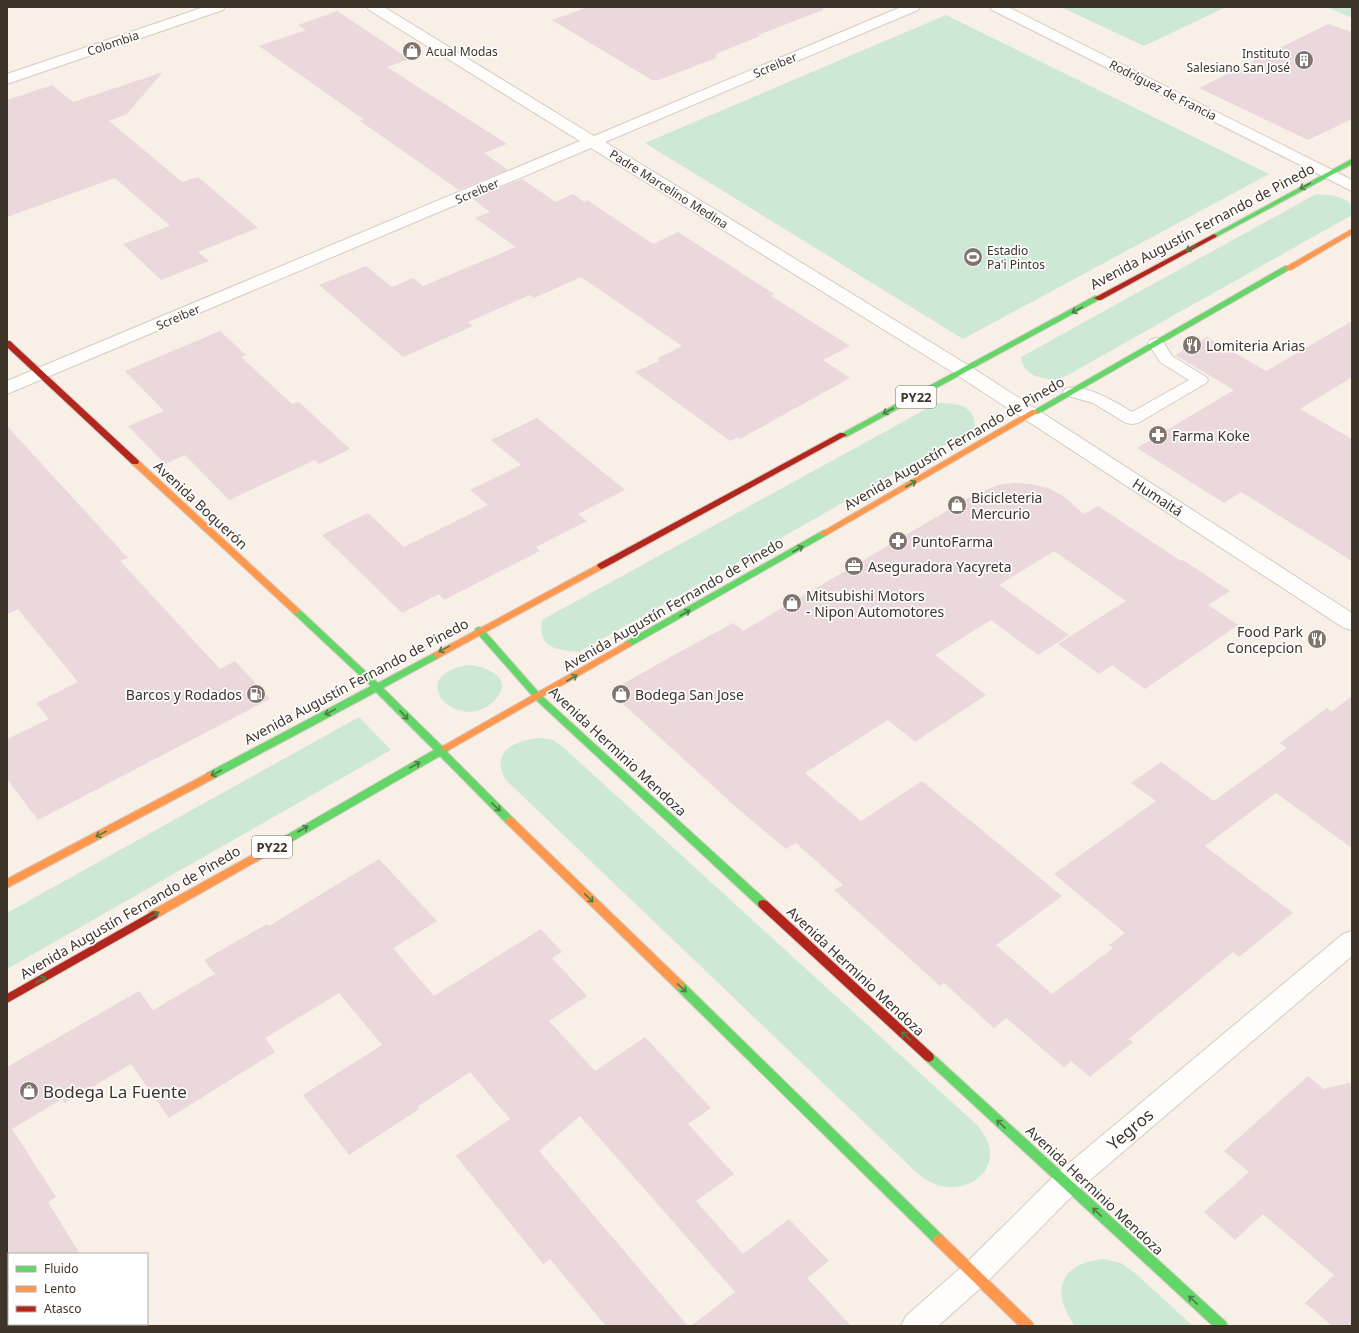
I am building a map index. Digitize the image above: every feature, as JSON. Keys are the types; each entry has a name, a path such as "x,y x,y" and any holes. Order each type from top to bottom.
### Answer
{"main road":[{"name":"Avenida Augustín Fernando de Pinedo","path":"7,884 377,687 478,630 964,371 1352,161"},
{"name":"Avenida Augustín Fernando de Pinedo","path":"7,999 1352,232"},
{"name":"Avenida Boquerón","path":"7,343 377,687"},
{"name":"Avenida Herminio Mendoza","path":"478,630 538,697 1222,1326"},
{"path":"377,687 439,752 1028,1326"}],"street":[{"name":"Colombia","path":"7,79 218,7"},
{"name":"Padre Marcelino Medina","path":"374,7 964,371"},
{"name":"Screiber","path":"7,388 913,7"},
{"name":"Rodríguez de Francia","path":"997,7 1352,186"},
{"name":"Humaitá","path":"964,371 1352,623"},
{"name":"Yegros","path":"916,1326 975,1274 1066,1183 1352,941"}],"lane":[{"path":"1071,392 1099,399 1132,419 1200,380 1166,359 1156,343"}],"green space":[{"path":"1061,7 1226,7 1144,46"},
{"path":"1352,7 1352,18 1329,8"},
{"name":"Estadio Pa'i Pintos","path":"946,15 1269,174 963,339 645,143"},
{"path":"1316,194 1336,196 1344,199 1352,205 1352,215 1059,380 1035,376 1026,369 1023,364 1021,357"},
{"path":"937,403 963,406 972,414 975,428 579,652 556,648 550,646 546,642 541,629 542,620"},
{"path":"469,665 485,669 498,676 502,687 493,702 479,710 465,712 452,707 442,700 438,690 439,680 449,671"},
{"path":"359,717 391,750 7,969 7,913"},
{"path":"540,738 553,740 563,747 977,1125 986,1138 990,1148 989,1160 983,1174 971,1183 964,1186 948,1187 929,1181 918,1174 506,780 501,762 507,749 522,741"},
{"path":"1103,1259 1121,1263 1136,1274 1193,1326 1075,1326 1067,1314 1063,1302 1062,1291 1064,1281 1069,1273 1077,1266"}],"building":[{"path":"588,7 823,7 823,10 758,35 760,36 716,54 716,58 659,80 652,80 552,20"},
{"path":"337,11 409,59 387,67 507,144 484,153 508,170 459,190 360,121 363,119 259,46 306,30 298,25"},
{"name":"Instituto Salesiano San José","path":"1328,24 1352,32 1352,119 1308,140 1199,88"},
{"path":"163,72 127,114 109,121 182,182 198,177 258,228 198,252 209,261 161,280 123,244 170,226 115,178 7,217 7,100 52,85 73,102"},
{"path":"522,179 556,202 573,194 584,202 587,200 653,244 678,232 774,294 771,296 850,346 823,360 850,378 740,439 738,437 730,441 635,372 659,361 658,358 682,346 581,277 534,298 530,295 468,322 473,326 403,357 319,285 366,266 392,287 413,278 423,286 516,247 475,218 490,212 473,199"},
{"path":"1352,321 1352,377 1300,409 1352,439 1352,561 1241,492 1224,503 1137,448 1234,390 1175,355 1207,337 1266,371"},
{"path":"220,331 246,355 241,357 292,404 299,402 350,449 319,464 315,460 229,500 185,455 165,464 128,426 164,411 125,371"},
{"path":"537,418 625,490 578,514 587,521 536,547 540,551 444,600 439,594 402,613 322,535 368,513 404,547 488,505 470,490 521,465 491,440"},
{"path":"7,426 128,558 120,561 220,669 235,661 270,699 38,820 7,779 7,739 49,719 36,703 78,682 18,609 7,614"},
{"path":"1014,483 1031,484 1048,488 1063,496 1084,514 1098,506 1181,561 1183,560 1230,591 1208,605 1238,625 1145,689 1112,665 1099,674 1058,644 1126,601 1054,551 999,585 1069,635 1038,655 991,620 935,655 986,695 915,742 888,720 805,773 861,821 922,781 1062,896 996,945 1052,994 1113,948 1109,945 1125,933 1054,874 1156,801 1131,783 1161,762 1214,801 1287,748 1280,743 1327,708 1331,712 1352,696 1352,848 1276,793 1205,846 1293,913 1239,957 1233,952 1129,1039 1133,1042 1090,1077 1071,1061 1064,1067 1006,1018 994,1028 944,983 940,986 834,890 843,885 796,843 786,849 737,808 621,702 621,685 674,655 733,623 743,631 974,495 998,485"},
{"path":"379,859 437,921 393,948 434,996 541,929 562,952 552,958 587,996 549,1021 595,1071 645,1037 711,1108 688,1124 734,1174 696,1201 743,1254 789,1219 829,1261 807,1278 851,1326 691,1326 735,1292 580,1116 539,1151 688,1326 606,1326 550,1259 543,1264 456,1156 510,1119 470,1072 417,1107 419,1109 349,1155 303,1095 382,1045 339,993 265,1038 275,1052 169,1118 131,1064 65,1103 62,1099 12,1129 56,1197 48,1202 79,1253 7,1254 7,1067 139,991 153,1010 215,974 204,960 267,924 269,926"},
{"path":"1308,1076 1324,1089 1352,1082 1352,1326 1332,1326 1305,1303 1334,1275 1263,1214 1235,1240 1204,1212 1249,1172 1224,1151"}],"traffic: fast":[{"path":"1214,236 1352,161"},
{"path":"1035,412 1288,268"},
{"path":"843,435 1098,298"},
{"path":"628,644 824,533"},
{"path":"296,611 377,687 510,821"},
{"path":"479,630 538,697 763,904"},
{"path":"210,776 437,655"},
{"path":"288,839 446,748"},
{"path":"679,985 939,1240"},
{"path":"929,1057 1222,1326"}],"traffic: slow":[{"path":"1288,268 1352,231"},
{"path":"824,533 1035,412"},
{"path":"135,462 296,611"},
{"path":"437,655 601,566"},
{"path":"446,748 628,644"},
{"path":"7,884 210,776"},
{"path":"510,821 679,985"},
{"path":"153,915 288,839"},
{"path":"939,1240 1028,1326"}],"traffic: jam":[{"path":"1098,298 1214,236"},
{"path":"7,343 135,462"},
{"path":"601,566 843,435"},
{"path":"763,904 929,1057"},
{"path":"7,999 153,915"}],"place":[{"name":"Acual Modas","path":"412,51"},
{"name":"Instituto Salesiano San José","path":"1304,60"},
{"name":"Estadio Pa'i Pintos","path":"973,257"},
{"name":"Lomiteria Arias","path":"1192,345"},
{"name":"Farma Koke","path":"1158,435"},
{"name":"Bicicleteria Mercurio","path":"957,505"},
{"name":"PuntoFarma","path":"898,541"},
{"name":"Aseguradora Yacyreta","path":"854,566"},
{"name":"Mitsubishi Motors - Nipon Automotores","path":"792,603"},
{"name":"Food Park Concepcion","path":"1317,639"},
{"name":"Barcos y Rodados","path":"256,694"},
{"name":"Bodega San Jose","path":"621,694"},
{"name":"Bodega La Fuente","path":"29,1091"}]}
